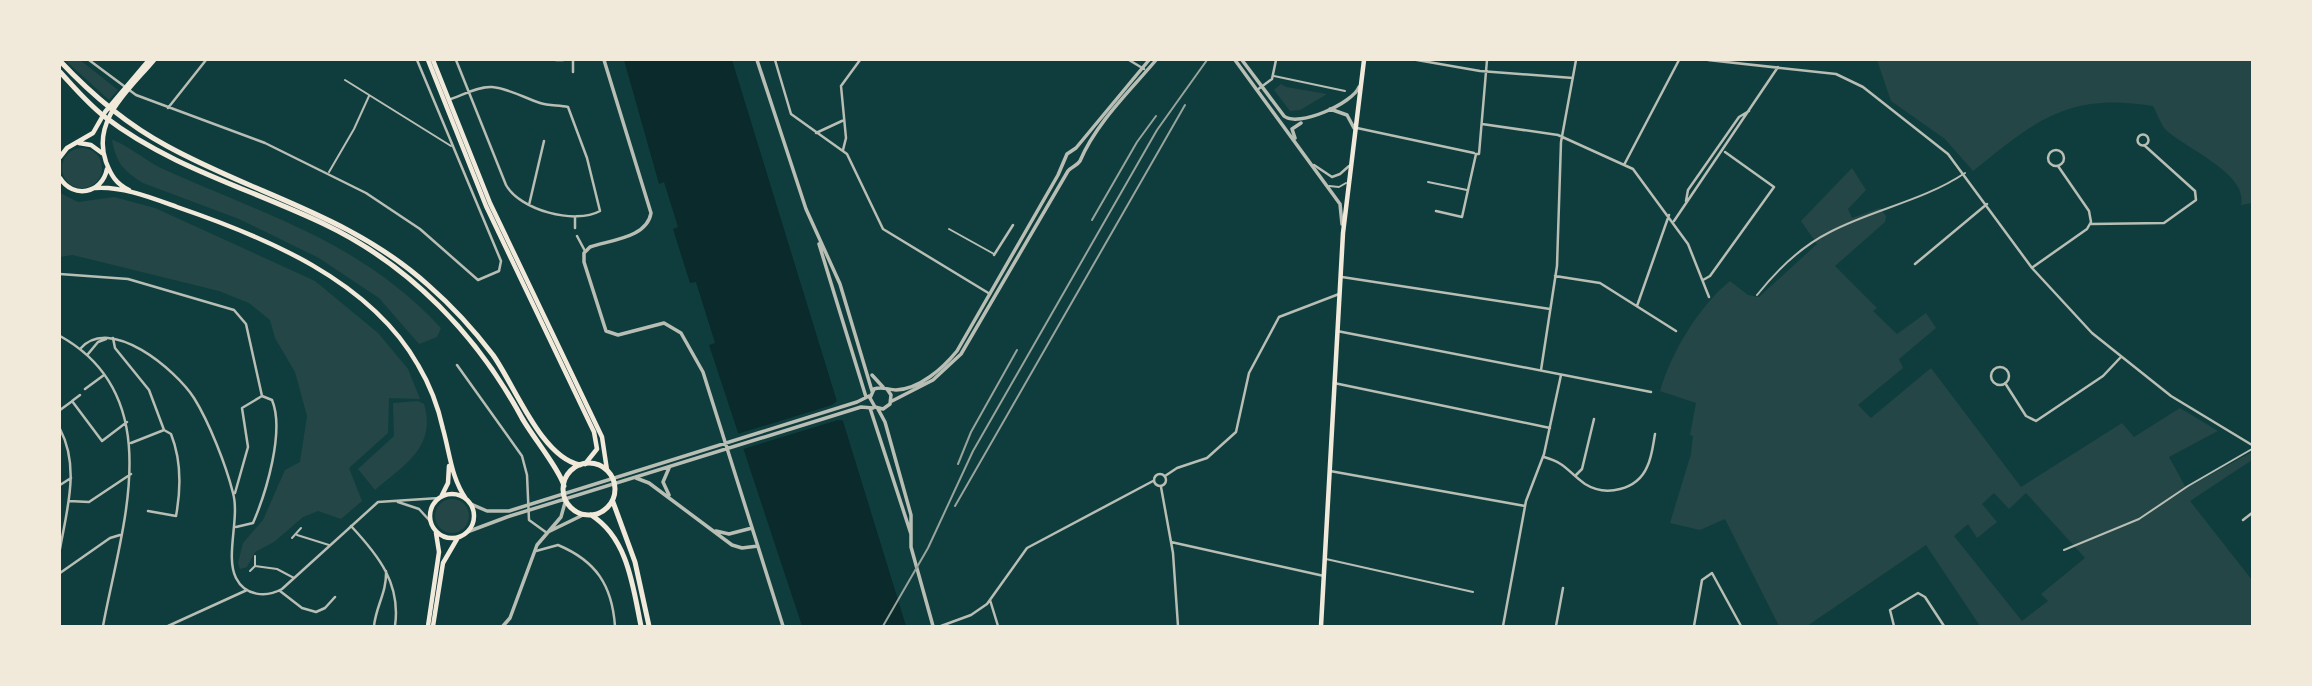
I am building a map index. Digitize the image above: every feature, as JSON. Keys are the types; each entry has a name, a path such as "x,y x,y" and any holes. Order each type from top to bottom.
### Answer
{"highway":[{"path":"60,61 99,99 152,138 188,157 322,214 399,261 440,296 484,345 552,449 567,461 582,465 597,464 607,470 615,484 613,500 635,562 649,626"},
{"path":"60,72 102,115 142,142 180,162 334,229 375,254 415,284 450,316 489,363 564,486 566,499 573,509 588,514 608,529 621,549 641,626"},
{"path":"564,486 569,473 582,465"},
{"path":"588,514 603,511 613,500"}],"main road":[{"path":"60,155 93,133 103,115 149,60"},
{"path":"103,156 102,137 111,111 155,60"},
{"path":"430,60 489,211 594,432 597,449 582,465"},
{"path":"1321,626 1343,233 1347,182 1364,60"},
{"path":"446,101 492,209 602,437 607,470"},
{"path":"79,143 93,145 103,156 119,184 146,197"},
{"path":"95,188 104,177 106,163"},
{"path":"60,177 74,191 114,189 146,197 205,217 284,251 328,276 375,312 401,340 424,376 438,410 454,479 471,504 474,520 467,532 457,538 443,563 431,626"},
{"path":"431,626 439,552 430,521 431,508 448,482 449,458"},
{"path":"440,497 454,494 466,499"},
{"path":"435,532 446,538 457,538"}],"street":[{"path":"89,60 131,93 258,140 329,172 411,222 478,280 499,271 501,261 418,60"},
{"path":"168,108 206,60"},
{"path":"446,101 469,93 495,87 545,104 566,106 572,112 601,208 596,214 575,217 529,205 516,198 508,188 469,93 456,60"},
{"path":"556,60 563,60"},
{"path":"573,60 573,72"},
{"path":"585,251 639,231 646,226 651,216 604,60"},
{"path":"757,60 816,232 911,534"},
{"path":"775,60 789,111 843,150"},
{"path":"860,60 841,86 843,150 885,232 993,296"},
{"path":"1129,60 1147,71"},
{"path":"471,504 487,511 509,513 861,407 877,408 933,380 952,365 967,346 1072,151 1149,60"},
{"path":"467,532 509,513 857,402 885,388 909,386 943,365 962,344 1094,134 1157,60"},
{"path":"1235,60 1341,205 1343,233"},
{"path":"1242,60 1286,118 1298,121 1354,95 1361,78"},
{"path":"1257,90 1274,75 1276,60"},
{"path":"1417,60 1486,71 1573,78"},
{"path":"1328,109 1346,114 1354,128 1479,154 1487,60"},
{"path":"1541,370 1555,276 1561,137 1576,60"},
{"path":"1624,165 1679,60"},
{"path":"1707,60 1842,76 1860,85 1943,149 1965,173 2032,268 2072,313 2120,358 2186,406 2252,447"},
{"path":"1674,221 1778,68"},
{"path":"1686,204 1688,190 1739,117 1749,111"},
{"path":"1299,145 1292,129 1308,118"},
{"path":"816,133 844,120"},
{"path":"1482,124 1561,137 1637,173 1674,221 1691,250 1709,297"},
{"path":"529,205 544,141"},
{"path":"2032,268 2091,224 2164,223 2196,200 2195,191 2144,145"},
{"path":"2054,150 2064,156 2058,166 2052,166 2048,160 2054,150"},
{"path":"1072,151 1080,156"},
{"path":"1703,280 1710,276 1774,187 1724,151"},
{"path":"1436,211 1462,217 1476,153"},
{"path":"1066,160 1073,165"},
{"path":"1314,165 1332,177 1349,166"},
{"path":"2058,166 2089,211 2091,224"},
{"path":"1915,264 1987,204"},
{"path":"1637,306 1669,215"},
{"path":"575,217 575,228"},
{"path":"995,255 1013,225"},
{"path":"816,232 838,280 868,371 870,402 877,408 887,430 911,515 912,549 933,626"},
{"path":"577,236 585,251 583,262 603,327 608,333 618,335 664,323 679,330 690,345 708,385 783,626"},
{"path":"60,274 128,279 234,310 246,324 262,396"},
{"path":"1555,276 1601,284 1676,331"},
{"path":"1340,277 1550,309"},
{"path":"941,626 971,615 990,600 1027,548 1153,481 1157,475 1164,476 1177,468 1207,458 1236,432 1248,373 1279,317 1329,295 1339,294"},
{"path":"1337,331 1651,392"},
{"path":"60,336 87,355 104,375 127,422 131,443 131,474 103,626"},
{"path":"80,349 94,338 113,338 135,347 186,388 201,412 234,495"},
{"path":"87,355 97,342 113,338"},
{"path":"113,338 115,348 149,390 164,430 171,434 176,451 180,491 176,516 148,511"},
{"path":"2005,383 2026,416 2036,421 2103,376 2120,358"},
{"path":"457,365 519,452 527,475 529,520 535,527 547,532 588,514"},
{"path":"1995,368 2007,370 2009,377 2005,383 1998,384 1992,380 1995,368"},
{"path":"868,371 891,396 887,430"},
{"path":"1503,626 1525,506 1544,457 1561,374"},
{"path":"85,389 104,375"},
{"path":"1334,383 1550,428"},
{"path":"60,411 80,395"},
{"path":"262,396 242,408 248,450 234,495 233,572 247,590 264,595 280,591 378,502 440,497"},
{"path":"235,527 253,523 265,489 278,418 272,400 262,396"},
{"path":"72,401 102,440 127,422"},
{"path":"1576,475 1582,469 1594,419"},
{"path":"60,429 69,453 71,478 60,548"},
{"path":"131,443 164,430"},
{"path":"1544,457 1562,463 1588,485 1602,490 1629,486 1647,468 1654,434"},
{"path":"671,466 665,473 664,485 673,499"},
{"path":"1330,471 1525,506"},
{"path":"68,501 89,502 131,474"},
{"path":"1161,487 1166,482 1164,476"},
{"path":"60,485 71,478"},
{"path":"632,478 646,481 735,546 758,546"},
{"path":"1153,481 1161,487 1171,542 1178,626"},
{"path":"503,626 512,614 535,551 561,517 566,499"},
{"path":"392,501 415,507 430,521"},
{"path":"2243,520 2252,513"},
{"path":"351,526 385,568 395,596 395,626"},
{"path":"711,528 729,534 752,528"},
{"path":"60,573 120,535"},
{"path":"1171,542 1324,576"},
{"path":"535,551 548,545 558,545 592,564 609,596 615,626"},
{"path":"374,626 376,609 386,588 385,568"},
{"path":"1694,626 1702,580 1712,573 1741,626"},
{"path":"1556,626 1563,588"},
{"path":"168,626 247,590"},
{"path":"280,591 302,608 316,612 325,608 335,597"},
{"path":"1894,626 1890,610 1918,593 1925,597 1944,626"},
{"path":"990,600 998,626"}],"lane":[{"path":"1274,75 1345,91"},
{"path":"345,80 452,146"},
{"path":"329,172 354,129 369,95"},
{"path":"1757,295 1786,264 1827,234 1917,199 1965,173"},
{"path":"1325,184 1337,187 1347,182"},
{"path":"1428,182 1468,190"},
{"path":"948,229 995,255"},
{"path":"2064,550 2139,519 2252,447"},
{"path":"292,538 300,528"},
{"path":"297,535 330,546"},
{"path":"250,571 255,566 255,556"},
{"path":"1325,558 1473,592"},
{"path":"255,566 277,569 295,578"}],"shaded area":[{"path":"65,60 80,60 118,90 109,100"},
{"path":"624,60 732,60 906,626 802,626 709,345 715,343 696,282 690,283 673,229 678,227 664,182 659,184"},
{"path":"1877,60 2252,60 2252,203 2241,205 2241,194 2226,172 2166,130 2153,106 2098,103 2055,114 2016,137 1973,171 1945,139 1891,101"},
{"path":"1281,84 1327,94 1300,110 1290,111 1274,90"},
{"path":"112,140 163,169 311,233 345,252 410,298 441,328 437,337 419,344 379,298 319,258 239,219 143,183 122,166"},
{"path":"82,148 96,154 102,168 96,182 82,188 68,182 62,168 68,154"},
{"path":"1852,168 1866,190 1848,209 1852,218 1880,208 1886,216 1885,222 1835,266 1877,308 1873,311 1897,334 1926,313 1936,328 1899,359 1903,368 1858,405 1871,418 1931,368 2021,487 2122,423 2134,437 2180,408 2218,431 2169,457 2186,488 2252,452 2252,460 2190,501 2252,580 2252,626 1980,626 1926,545 1807,626 1779,626 1725,519 1700,530 1670,523 1691,454 1693,436 1690,435 1696,403 1660,391 1679,346 1697,317 1719,291 1730,281 1748,295 1759,297 1817,244 1801,221","holes":["1994,493 2009,509 2026,493 2085,558 2041,594 2048,601 2022,621 1954,536 1968,524 1977,538 1997,522 1982,504"]},
{"path":"60,193 78,202 114,197 155,208 315,281 378,333 408,369 420,399 389,398 388,433 349,468 362,501 341,519 318,511 303,517 274,542 255,552 247,567 240,569 238,563 243,543 263,520 285,470 300,462 307,416 295,372 275,338 270,320 249,303 219,291 89,259 72,255 60,257"},
{"path":"418,401 424,404 427,419 422,444 407,463 375,490 358,469 394,436 393,403"},
{"path":"452,499 464,504 469,516 464,528 452,533 440,528 435,516 440,504"}],"pier":[{"path":"842,397 848,421 838,420 740,450 734,435 832,405"}],"railway":[{"path":"883,626 928,548 973,451 1157,130 1207,60"},
{"path":"955,506 1185,105"},
{"path":"1092,220 1137,142 1156,116"},
{"path":"958,464 971,432 1017,350"}]}
